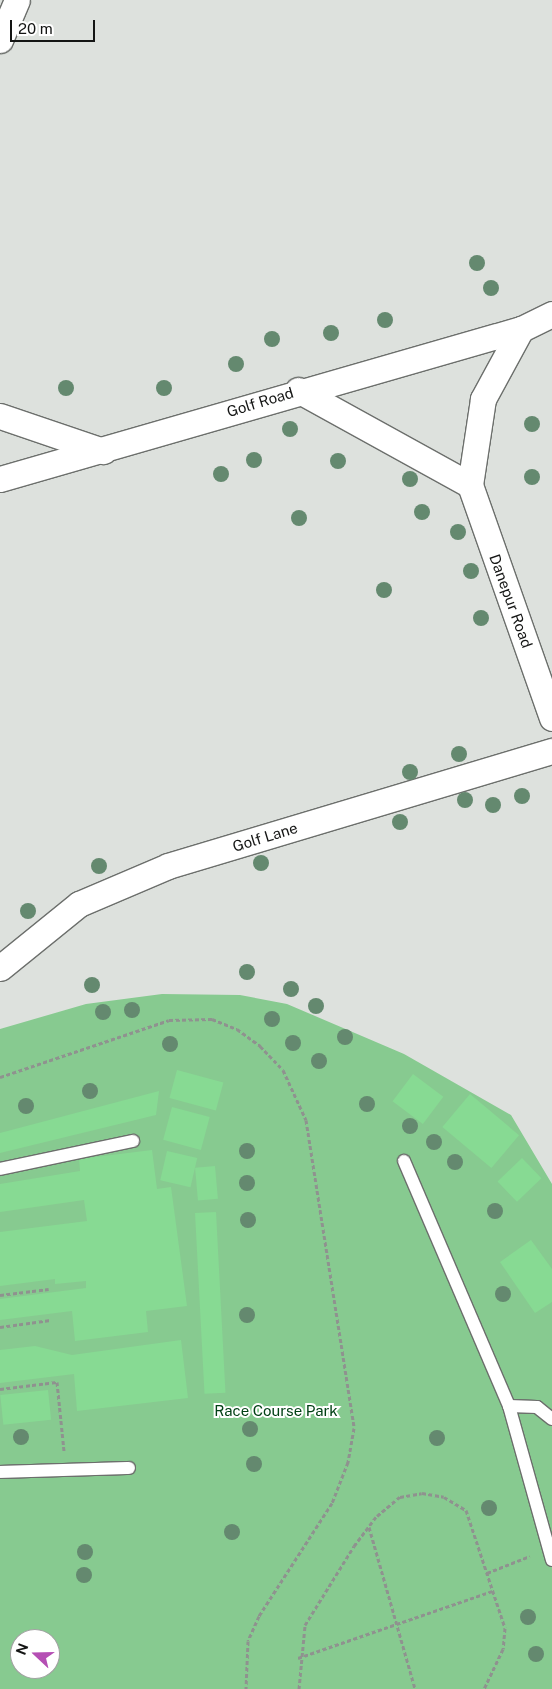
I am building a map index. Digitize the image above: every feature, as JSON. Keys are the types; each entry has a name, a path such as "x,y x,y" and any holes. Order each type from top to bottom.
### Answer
{"street":[{"path":"0,40 17,0"},
{"name":"Golf Road","path":"0,479 103,451 298,390 521,329 552,314"},
{"path":"298,390 470,485 483,399 521,329"},
{"path":"0,416 103,451"},
{"name":"Danepur Road","path":"470,485 552,718"},
{"name":"Golf Lane","path":"0,968 79,904 168,866 552,751"}],"lane":[{"path":"0,1169 133,1141"},
{"path":"404,1161 509,1406 550,1554"},
{"path":"509,1406 537,1407 552,1419"},
{"path":"0,1472 55,1473 130,1468"}],"path":[{"path":"0,1078 169,1020 212,1019 237,1029 260,1046 283,1070 306,1120 354,1428 348,1462 332,1503 259,1616 248,1641 246,1689"},
{"path":"0,1295 49,1289"},
{"path":"0,1327 51,1320"},
{"path":"0,1389 57,1382 64,1454 55,1473"},
{"path":"299,1689 298,1658 304,1625 369,1527 400,1498 422,1493 444,1497 466,1510 505,1628 503,1648 484,1689"},
{"path":"369,1527 415,1689"},
{"path":"487,1573 550,1554"},
{"path":"298,1658 493,1591"}],"green space":[{"name":"Race Course Park","path":"162,994 240,995 287,1004 404,1054 511,1115 552,1184 552,1689 0,1689 0,1029 86,1004"}],"building":[{"path":"177,1070 223,1082 216,1110 169,1098"},
{"path":"413,1074 443,1097 423,1124 393,1101"},
{"path":"159,1091 156,1115 0,1153 0,1133"},
{"path":"470,1094 519,1135 491,1168 442,1127"},
{"path":"172,1107 210,1117 201,1150 163,1140"},
{"path":"152,1150 157,1189 171,1187 187,1306 146,1311 148,1332 75,1341 72,1311 0,1320 0,1299 86,1288 86,1281 55,1284 55,1279 0,1286 0,1232 87,1221 84,1200 0,1212 0,1184 80,1171 79,1159"},
{"path":"167,1151 197,1158 190,1187 160,1180"},
{"path":"522,1158 541,1178 517,1202 498,1182"},
{"path":"215,1166 218,1199 198,1201 195,1168"},
{"path":"216,1212 225,1393 205,1394 195,1213"},
{"path":"531,1240 552,1269 552,1302 535,1313 500,1262"},
{"path":"181,1340 188,1398 77,1411 74,1374 0,1383 0,1350 35,1346 72,1355"},
{"path":"48,1390 51,1420 3,1425 0,1395"}]}
